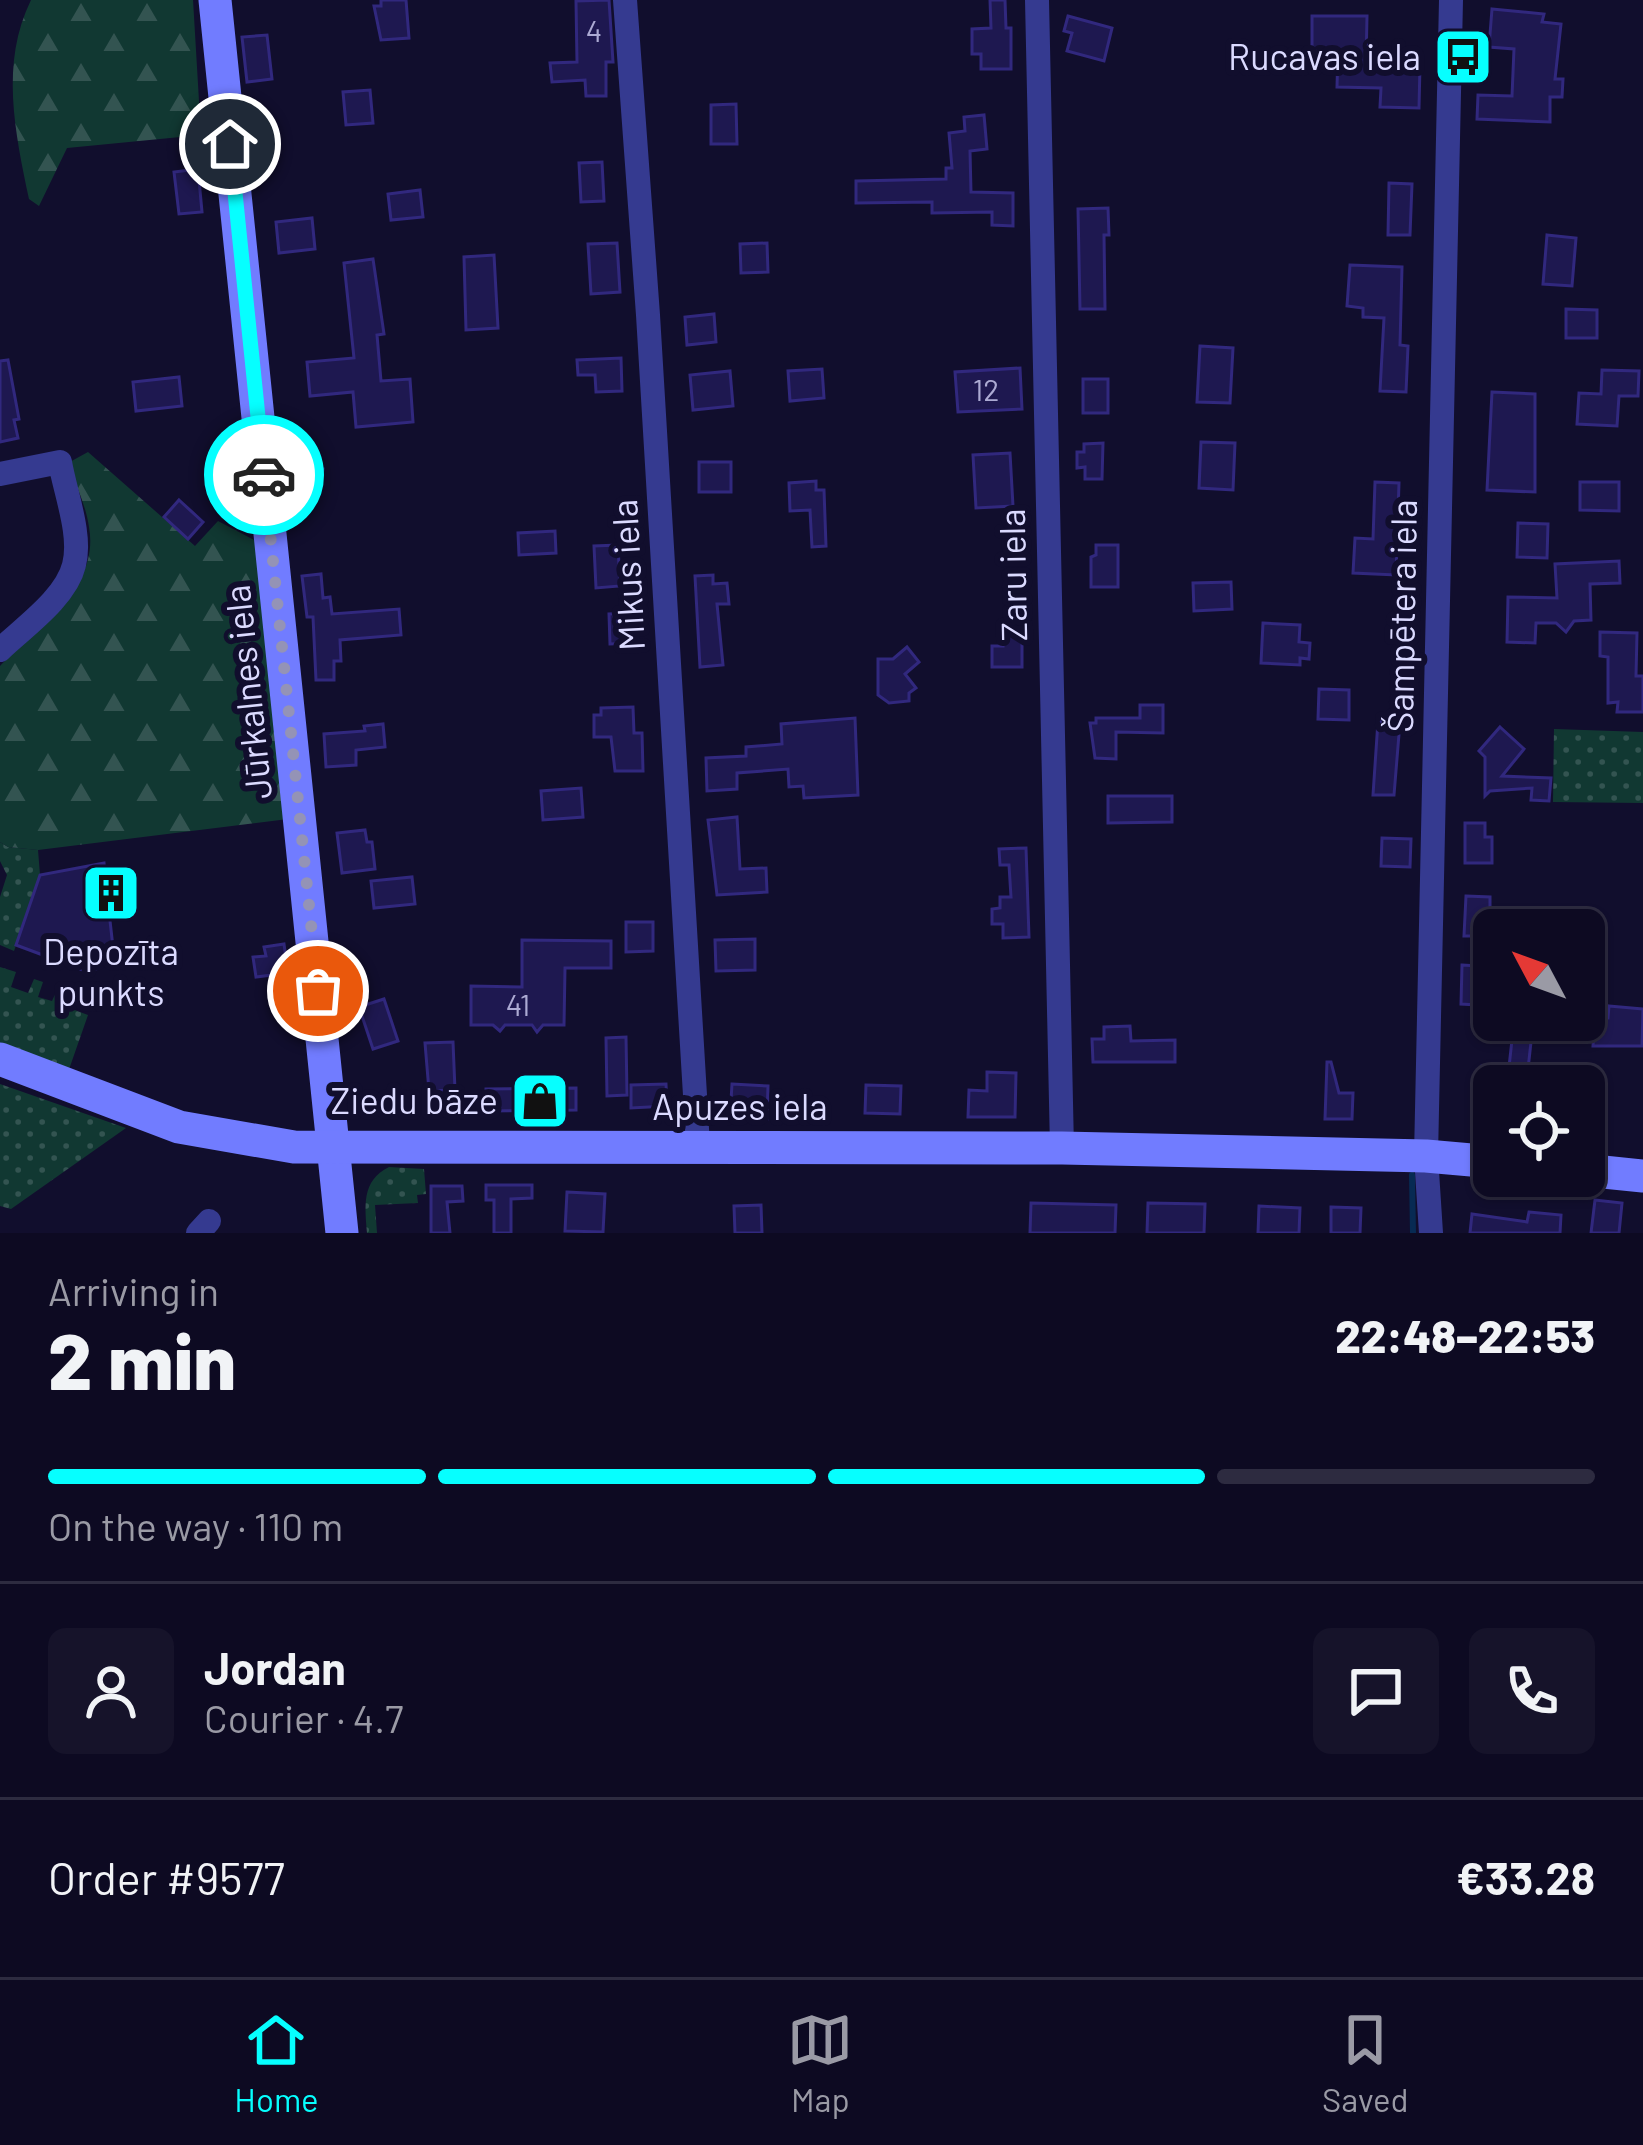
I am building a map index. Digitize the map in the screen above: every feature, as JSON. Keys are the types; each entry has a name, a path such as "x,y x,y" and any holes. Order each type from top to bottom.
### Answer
{"street":[{"name":"Jūrkalnes iela","path":"215,0 342,1233"},
{"name":"Mikus iela","path":"625,0 698,1145"},
{"name":"Zaru iela","path":"1037,0 1062,1148"},
{"name":"Šampētera iela","path":"1431,1233 1426,1156 1451,0"},
{"path":"0,474 60,462 76,550 74,569 56,596 0,650"},
{"name":"Apuzes iela","path":"0,1059 179,1127 294,1147 1062,1148 1473,1160"},
{"path":"1605,1172 1643,1176"}],"green space":[{"path":"31,0 193,0 201,135 67,148 39,206 29,199 15,123 13,73 21,24"},
{"path":"88,452 195,546 218,521 258,542 288,819 38,850 0,842 0,666 63,605 85,569 89,527 68,463"},
{"path":"1554,729 1643,732 1643,803 1553,802"},
{"path":"0,842 38,850 40,875 14,951 0,945 0,897 7,875 0,861"},
{"path":"0,967 16,972 11,987 28,993 34,979 43,982 38,997 52,1001 58,988 66,990 61,1005 88,1015 66,1078 0,1054"},
{"path":"0,1084 126,1128 11,1209 0,1206"},
{"path":"389,1167 424,1169 426,1194 417,1195 418,1203 375,1205 377,1233 367,1233 369,1187"}],"building":[{"path":"381,0 406,0 409,38 381,40 374,6 381,6"},
{"path":"609,0 613,62 606,62 606,96 586,96 585,80 552,82 550,63 577,62 576,1"},
{"path":"990,0 1005,0 1011,69 981,69 981,54 972,54 972,29 991,28"},
{"path":"1492,9 1544,14 1542,22 1561,24 1555,79 1563,79 1562,97 1550,97 1550,122 1477,119 1478,95 1512,96 1514,49 1489,47"},
{"path":"1068,16 1112,28 1104,61 1067,51 1072,33 1064,31"},
{"path":"1312,16 1367,16 1366,64 1420,65 1419,108 1380,107 1381,88 1337,87 1338,51 1312,51"},
{"path":"267,35 272,79 247,82 242,37"},
{"path":"370,90 373,123 346,125 343,92"},
{"path":"736,104 737,144 711,144 711,105"},
{"path":"984,115 987,149 970,151 971,192 1013,193 1013,226 992,225 992,212 932,213 932,202 856,203 856,181 946,179 946,168 952,168 949,133 965,131 964,117"},
{"path":"602,162 604,201 581,202 579,163"},
{"path":"198,169 202,212 179,214 174,172"},
{"path":"1389,183 1412,184 1410,235 1388,235"},
{"path":"420,190 423,217 391,220 388,194"},
{"path":"1108,208 1105,309 1080,309 1078,209"},
{"path":"312,218 315,249 279,253 276,222"},
{"path":"1547,235 1576,238 1572,286 1543,284"},
{"path":"617,243 620,292 591,294 588,244"},
{"path":"767,243 768,272 741,273 740,244"},
{"path":"494,255 498,328 466,330 464,257"},
{"path":"373,259 384,334 377,335 381,381 410,379 413,422 356,427 353,392 310,396 307,362 354,358 344,263"},
{"path":"1350,265 1402,267 1400,345 1408,346 1406,392 1380,391 1384,318 1363,317 1363,308 1347,306"},
{"path":"1566,309 1597,310 1597,338 1566,338"},
{"path":"714,314 716,342 687,345 685,317"},
{"path":"1200,346 1233,348 1230,403 1197,402"},
{"path":"621,358 622,391 596,392 595,375 578,375 577,360"},
{"path":"8,360 18,438 0,442 0,361"},
{"path":"1020,368 1022,409 958,412 955,372"},
{"path":"822,369 824,398 790,401 788,371"},
{"path":"1602,370 1639,371 1638,396 1619,396 1617,426 1577,424 1579,393 1601,394"},
{"path":"730,371 733,406 693,410 690,375"},
{"path":"179,377 182,406 136,411 133,382"},
{"path":"1083,379 1108,379 1108,413 1083,413"},
{"path":"1492,392 1535,394 1535,492 1487,490"},
{"path":"1201,442 1235,443 1233,490 1199,488"},
{"path":"1103,443 1102,479 1085,479 1085,467 1077,468 1077,452 1084,452 1084,444"},
{"path":"1010,453 1013,506 976,508 973,455"},
{"path":"318,462 318,469 323,469 319,492 296,493 294,464"},
{"path":"699,462 731,462 731,492 699,492"},
{"path":"816,481 816,490 824,490 826,546 812,547 810,510 790,511 789,483"},
{"path":"1375,482 1399,483 1396,575 1353,573 1355,538 1373,539"},
{"path":"1580,482 1619,482 1619,511 1580,510"},
{"path":"179,500 203,522 188,539 164,517"},
{"path":"1518,523 1548,524 1547,558 1517,557"},
{"path":"555,531 556,553 519,555 518,533"},
{"path":"618,545 620,586 596,588 594,546"},
{"path":"1096,545 1118,545 1118,587 1091,587"},
{"path":"1619,561 1620,583 1590,584 1591,620 1574,621 1566,632 1556,623 1536,623 1535,643 1507,642 1508,597 1557,598 1555,564"},
{"path":"321,574 323,598 330,597 332,614 399,609 401,635 340,640 341,661 334,661 334,680 316,680 313,617 307,617 302,576"},
{"path":"713,575 713,584 727,583 729,604 717,604 723,665 700,667 695,576"},
{"path":"1231,582 1232,609 1194,611 1193,583"},
{"path":"634,613 636,643 610,644 609,614"},
{"path":"1263,623 1300,625 1299,642 1310,643 1309,659 1300,658 1300,665 1261,663"},
{"path":"1600,632 1637,633 1636,676 1643,676 1643,712 1617,712 1618,702 1608,703 1608,657 1600,656"},
{"path":"1003,635 1022,635 1022,667 992,667 992,646 1003,646"},
{"path":"907,647 919,662 905,674 916,688 909,693 909,701 889,703 878,695 878,659 893,659"},
{"path":"1319,689 1349,690 1349,720 1318,719"},
{"path":"1140,705 1163,705 1163,733 1116,732 1116,759 1095,758 1090,723 1096,723 1096,718 1140,718"},
{"path":"633,707 634,733 642,733 643,771 615,771 611,737 594,737 594,715 601,715 601,708"},
{"path":"855,718 858,795 804,798 803,786 789,787 788,769 737,773 737,789 707,791 706,758 746,756 746,747 782,744 781,724"},
{"path":"1378,721 1400,722 1394,795 1373,795"},
{"path":"383,724 385,747 356,750 356,765 326,767 324,734 365,731 364,726"},
{"path":"1500,727 1524,749 1502,776 1551,778 1549,801 1531,800 1532,788 1490,791 1485,796 1485,757 1479,751"},
{"path":"581,788 583,817 543,820 541,791"},
{"path":"1108,796 1172,796 1172,822 1108,823"},
{"path":"737,817 740,869 766,868 767,892 717,895 708,820"},
{"path":"1465,823 1485,823 1485,837 1492,837 1492,863 1465,863"},
{"path":"365,830 367,842 372,842 375,869 342,873 337,833"},
{"path":"1382,838 1411,839 1410,867 1381,866"},
{"path":"1026,848 1029,937 1003,938 1003,924 992,924 992,909 1000,908 1000,897 1011,897 1009,865 1000,865 999,849"},
{"path":"104,863 106,885 114,884 117,902 108,903 114,956 91,973 16,945 40,875"},
{"path":"412,877 415,904 374,908 371,881"},
{"path":"1466,896 1490,897 1490,908 1519,909 1473,909 1473,936 1464,936"},
{"path":"626,922 653,922 653,951 626,952"},
{"path":"755,939 755,970 716,971 715,940"},
{"path":"522,940 611,941 611,968 565,968 564,1025 543,1025 537,1032 532,1025 505,1025 500,1031 493,1025 471,1025 471,986 522,987"},
{"path":"284,944 288,973 256,977 253,957 266,956 264,947"},
{"path":"1462,965 1473,966 1473,1005 1461,1004"},
{"path":"384,999 398,1041 373,1049 359,1007"},
{"path":"1609,1006 1643,1009 1642,1046 1593,1046 1593,1041 1605,1041"},
{"path":"1130,1026 1131,1041 1175,1040 1175,1062 1093,1062 1092,1039 1104,1039 1104,1027"},
{"path":"626,1037 627,1095 607,1096 606,1038"},
{"path":"1512,1041 1531,1041 1528,1065 1509,1065"},
{"path":"453,1042 455,1090 429,1091 425,1043"},
{"path":"1327,1062 1331,1062 1339,1093 1353,1093 1352,1119 1325,1119"},
{"path":"987,1072 1016,1073 1015,1117 968,1117 969,1090 987,1091"},
{"path":"666,1084 667,1106 631,1108 631,1085"},
{"path":"732,1084 768,1086 767,1119 730,1117"},
{"path":"866,1085 901,1086 900,1114 865,1113"},
{"path":"576,1088 576,1110 486,1111 486,1089"},
{"path":"486,1185 532,1185 532,1198 511,1199 511,1233 494,1233 494,1200 486,1200"},
{"path":"431,1186 462,1186 463,1201 447,1202 450,1233 431,1233"},
{"path":"567,1192 605,1194 603,1232 565,1231"},
{"path":"1595,1200 1622,1203 1619,1233 1591,1233"},
{"path":"1031,1203 1116,1205 1115,1233 1030,1233"},
{"path":"1148,1203 1205,1204 1204,1233 1147,1233"},
{"path":"761,1205 762,1233 735,1233 734,1206"},
{"path":"1259,1206 1300,1208 1299,1233 1258,1233"},
{"path":"1331,1207 1361,1208 1360,1233 1331,1233"},
{"path":"1529,1212 1561,1215 1560,1233 1470,1233 1472,1214 1527,1222"}],"waterway":[{"path":"1412,1175 1413,1233"}],"way so far":[{"path":"264,475 318,991"}],"place":[{"name":"Rucavas iela","path":"1463,57"},
{"name":"Depozīta punkts","path":"111,893"},
{"name":"Ziedu bāze","path":"540,1101"}],"route":[{"path":"230,144 264,475"}]}
